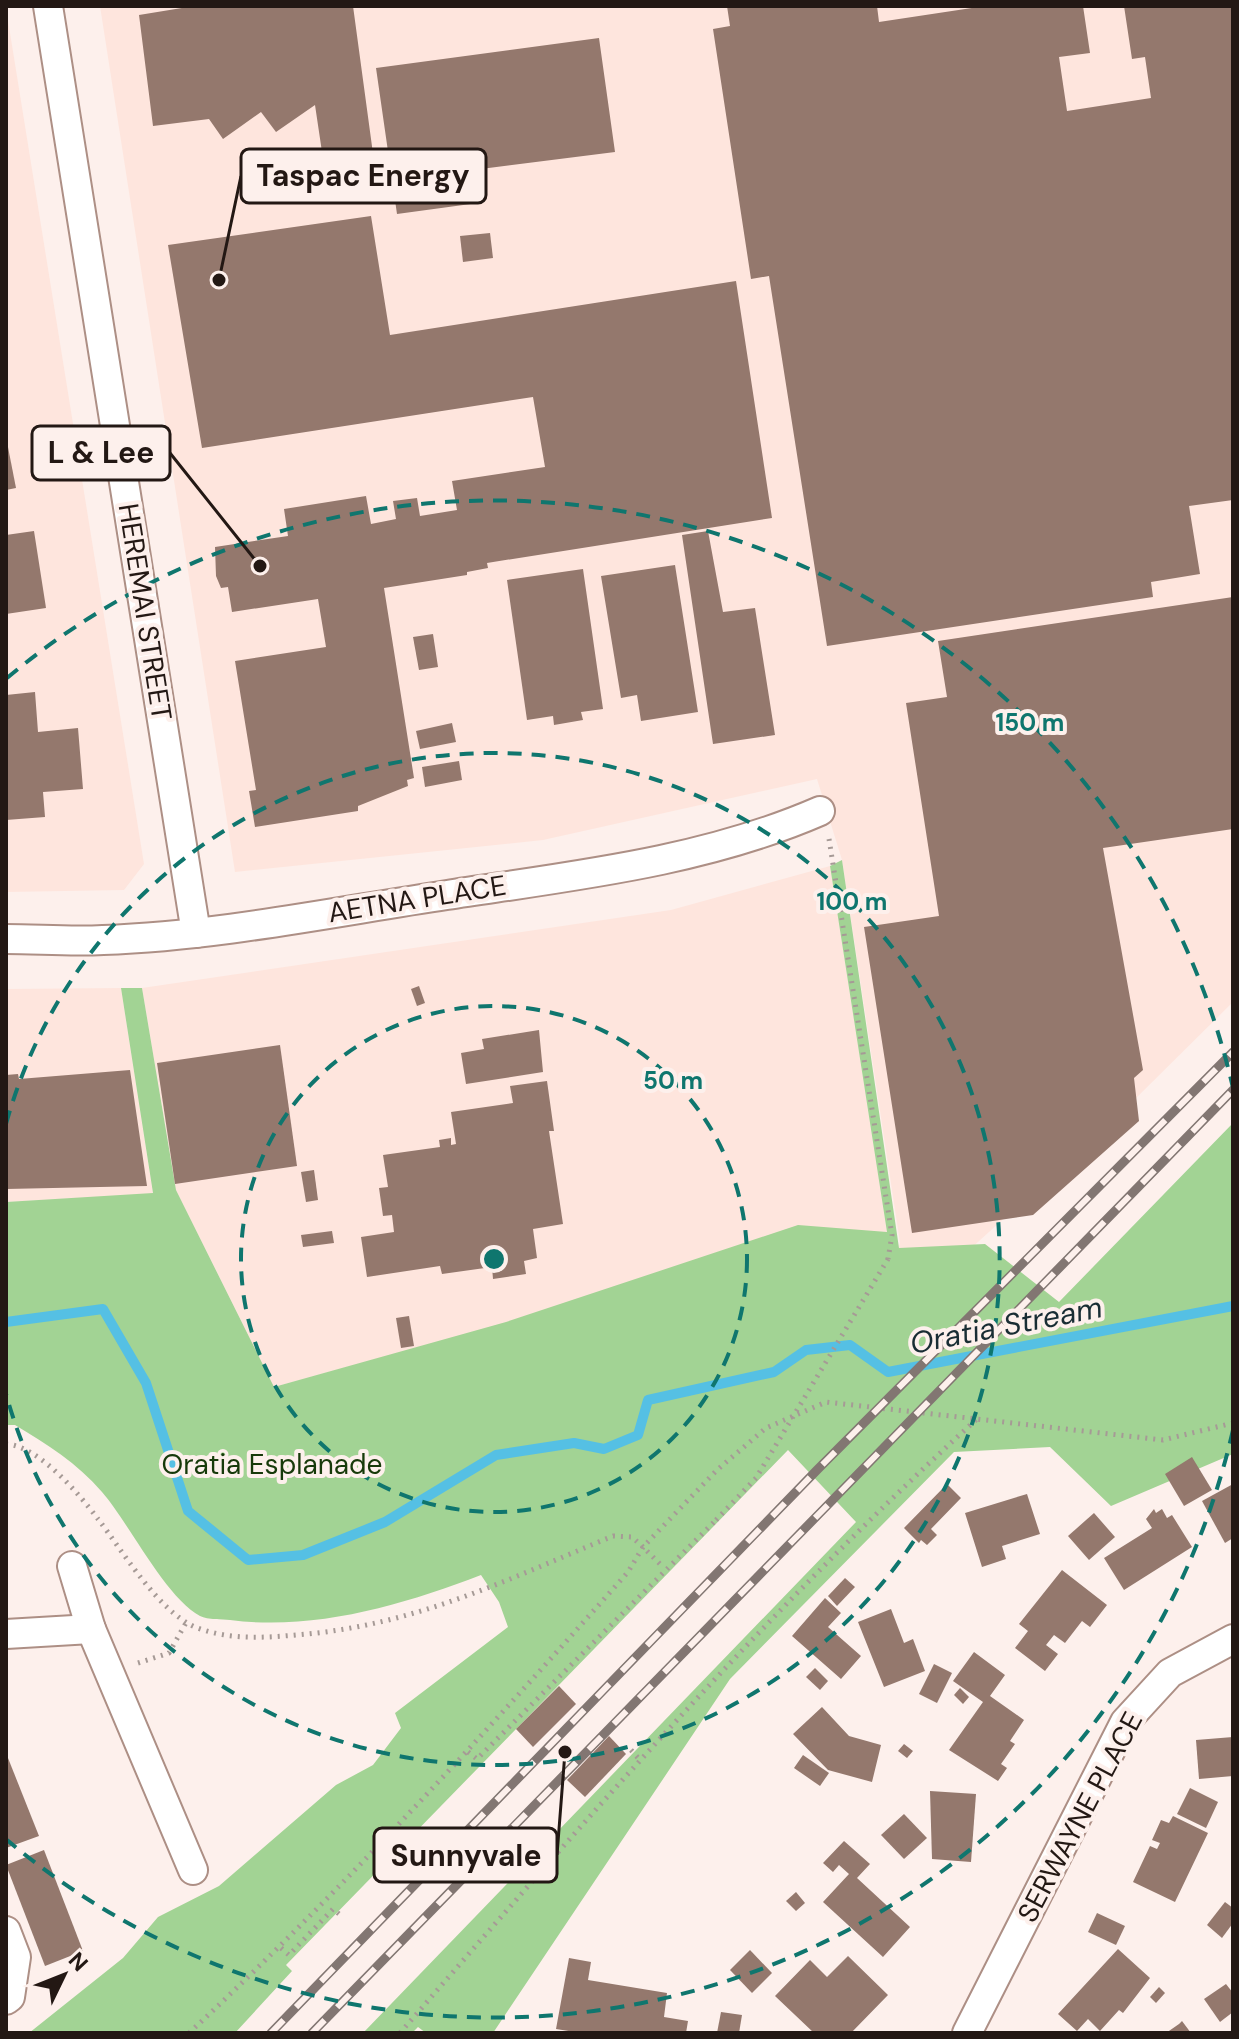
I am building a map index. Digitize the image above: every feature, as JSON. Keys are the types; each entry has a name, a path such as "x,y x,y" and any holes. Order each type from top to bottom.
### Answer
{"street":[{"name":"HEREMAI STREET","path":"48,6 196,933"},
{"name":"AETNA PLACE","path":"6,939 102,941 196,933 542,881 696,853 786,826 820,811"},
{"path":"72,1566 91,1629 193,1870"},
{"path":"6,1634 91,1629"},
{"name":"SERWAYNE PLACE","path":"967,2033 1125,1722 1170,1673 1233,1639"},
{"path":"6,1931 16,1957 10,1997 6,2000"}],"path":[{"path":"468,1752 477,1759 756,1478 888,1259 892,1235 890,1220 833,855 820,811"},
{"path":"189,2033 281,1948 468,1752 717,1470 766,1428 826,1402 1163,1440 1233,1423"},
{"path":"400,2033 639,1759 874,1513 979,1418"},
{"path":"6,1444 14,1444 52,1467 86,1502 158,1598 193,1626 247,1639 349,1631 438,1609 613,1536 632,1537 662,1566"},
{"path":"135,1664 169,1653 187,1621"},
{"path":"561,1676 567,1681"},
{"path":"631,1750 639,1759"},
{"path":"281,1948 289,1955 333,1909 339,1914"}],"shaded area":[{"path":"100,6 1233,6 1233,1002 1125,1109 968,1251 895,1260 900,1243 842,860 817,779 543,840 235,872"},
{"path":"6,8 144,864 124,890 6,892"},
{"path":"830,866 887,1232 845,1231 274,1387 176,1190 142,988 671,910"},
{"path":"121,988 153,1194 6,1202 6,989"}],"green space":[{"name":"Oratia Esplanade","path":"842,860 899,1248 985,1244 1059,1302 1233,1123 1233,1454 1111,1506 1050,1447 954,1452 730,1679 493,2033 426,2033 418,2027 412,2033 363,2033 856,1522 788,1450 286,1965 292,1971 235,2033 29,2033 123,1958 158,1917 219,1886 336,1785 373,1765 401,1728 395,1713 508,1627 499,1602 481,1575 390,1605 326,1619 262,1622 200,1616 161,1577 113,1505 92,1482 39,1439 15,1425 6,1425 6,1202 153,1193 121,988 142,988 176,1190 274,1387 506,1322 798,1225 887,1232 830,866"}],"building":[{"path":"194,6 353,6 379,198 338,204 330,151 322,152 315,105 276,132 261,112 223,139 209,119 153,126 139,15"},
{"path":"727,6 877,6 879,22 985,6 1083,6 1090,53 1059,57 1067,111 1151,98 1145,57 1132,59 1124,6 1233,6 1233,500 1189,506 1200,574 1151,582 1153,597 827,646 769,276 751,279 713,29 730,26"},
{"path":"599,38 615,152 473,170 478,203 397,214 376,68"},
{"path":"371,216 390,335 736,281 772,518 487,563 488,568 467,572 467,575 384,588 414,778 407,780 408,786 358,806 358,811 255,827 249,791 256,790 235,661 326,647 318,599 232,612 228,587 221,588 216,576 215,547 288,536 284,509 366,496 371,524 396,519 393,501 417,498 420,516 457,510 452,481 545,467 533,397 202,448 168,245"},
{"path":"490,233 493,258 463,262 460,236"},
{"path":"6,437 16,488 6,490"},
{"path":"34,531 46,608 6,614 6,535"},
{"path":"708,531 723,612 755,608 775,735 713,744 682,535"},
{"path":"675,565 698,712 641,721 637,695 621,698 601,576"},
{"path":"583,569 603,709 581,712 583,720 554,725 553,716 527,720 507,580"},
{"path":"1233,597 1233,829 1103,848 1143,1070 1134,1078 1139,1121 1033,1215 912,1233 864,927 939,916 906,703 947,697 938,641"},
{"path":"433,634 438,667 419,670 413,637"},
{"path":"35,692 38,732 78,728 83,789 43,792 45,817 6,820 6,695"},
{"path":"452,723 456,742 420,749 416,731"},
{"path":"459,761 462,780 425,787 422,767"},
{"path":"419,986 425,1003 417,1006 411,989"},
{"path":"539,1030 543,1072 466,1084 461,1053 484,1049 482,1039"},
{"path":"280,1045 297,1166 175,1184 157,1063"},
{"path":"130,1070 147,1186 6,1189 6,1075 18,1074 19,1079"},
{"path":"547,1081 554,1131 549,1131 563,1224 533,1229 537,1258 524,1261 526,1274 493,1279 492,1267 442,1274 440,1266 367,1277 361,1237 394,1232 392,1215 383,1216 379,1188 388,1187 383,1155 440,1147 439,1140 451,1138 451,1145 456,1144 451,1112 513,1103 510,1086"},
{"path":"314,1170 318,1200 306,1202 301,1172"},
{"path":"332,1231 334,1243 303,1247 301,1235"},
{"path":"409,1316 414,1346 401,1348 396,1318"},
{"path":"1192,1457 1212,1490 1184,1506 1165,1474"},
{"path":"947,1484 961,1498 931,1529 937,1535 927,1545 921,1540 919,1543 904,1528"},
{"path":"1233,1484 1233,1538 1225,1543 1202,1501"},
{"path":"1027,1494 1040,1534 1002,1546 1006,1559 982,1567 965,1513"},
{"path":"1154,1509 1156,1513 1162,1509 1167,1518 1172,1515 1192,1547 1124,1590 1104,1558 1152,1528 1146,1519"},
{"path":"1094,1513 1115,1537 1089,1560 1068,1536"},
{"path":"1062,1570 1107,1605 1090,1627 1082,1621 1065,1643 1054,1635 1046,1645 1058,1654 1045,1671 1015,1648 1028,1631 1019,1624"},
{"path":"845,1578 855,1587 837,1606 828,1596"},
{"path":"825,1598 841,1613 828,1627 861,1656 841,1679 792,1636"},
{"path":"891,1609 904,1643 913,1639 925,1671 884,1687 858,1622"},
{"path":"974,1652 1005,1675 990,1696 1024,1720 1010,1741 1015,1744 1001,1764 1007,1768 998,1781 949,1750 983,1702 953,1681"},
{"path":"934,1664 952,1673 937,1703 919,1694"},
{"path":"815,1668 828,1681 820,1690 806,1677"},
{"path":"559,1686 576,1704 533,1747 516,1729"},
{"path":"960,1688 969,1697 963,1704 954,1695"},
{"path":"822,1707 849,1736 881,1745 872,1782 828,1770 793,1734"},
{"path":"609,1736 626,1754 585,1797 567,1780"},
{"path":"1233,1737 1233,1776 1199,1779 1196,1740"},
{"path":"904,1744 913,1751 907,1758 898,1751"},
{"path":"6,1753 39,1836 6,1848"},
{"path":"803,1755 829,1773 820,1786 794,1768"},
{"path":"1190,1788 1218,1802 1206,1828 1177,1814"},
{"path":"930,1791 976,1794 971,1862 932,1859"},
{"path":"904,1814 927,1838 904,1859 881,1835"},
{"path":"1173,1816 1208,1833 1175,1902 1133,1882 1150,1846 1157,1849 1160,1843 1152,1840 1161,1820 1169,1823"},
{"path":"844,1841 870,1864 857,1878 910,1927 883,1957 823,1902 849,1874 839,1865 833,1872 823,1863"},
{"path":"44,1850 83,1951 45,1966 6,1865"},
{"path":"796,1892 805,1903 796,1911 786,1901"},
{"path":"1225,1902 1233,1908 1233,1923 1222,1938 1207,1925"},
{"path":"1097,1913 1125,1926 1116,1945 1088,1932"},
{"path":"1118,1949 1150,1978 1123,2013 1119,2010 1100,2031 1088,2019 1077,2031 1058,2014"},
{"path":"750,1950 772,1973 752,1993 730,1970"},
{"path":"848,1956 888,1995 851,2033 814,2033 775,1996 810,1960 827,1977"},
{"path":"569,1958 591,1962 588,1980 667,1993 664,2017 688,2021 686,2033 581,2033 556,2029"},
{"path":"1226,1984 1233,1993 1233,2012 1220,2022 1204,1999"},
{"path":"1159,1987 1165,1993 1156,2003 1150,1997"},
{"path":"721,2012 742,2015 739,2033 717,2033"},
{"path":"1182,2021 1191,2033 1166,2033 1179,2024"}],"waterway":[{"name":"Oratia Stream","path":"6,1322 103,1309 146,1383 188,1511 248,1560 303,1555 385,1522 496,1455 574,1443 604,1449 638,1435 648,1400 774,1372 806,1350 850,1345 888,1372 1233,1306"}],"railway":[{"path":"271,2033 817,1470 1233,1052"},
{"path":"312,2033 1233,1090"}],"place":[{"name":"Taspac Energy","path":"219,280"},
{"name":"L & Lee","path":"260,566"},
{"name":"Sunnyvale","path":"565,1752"}]}
